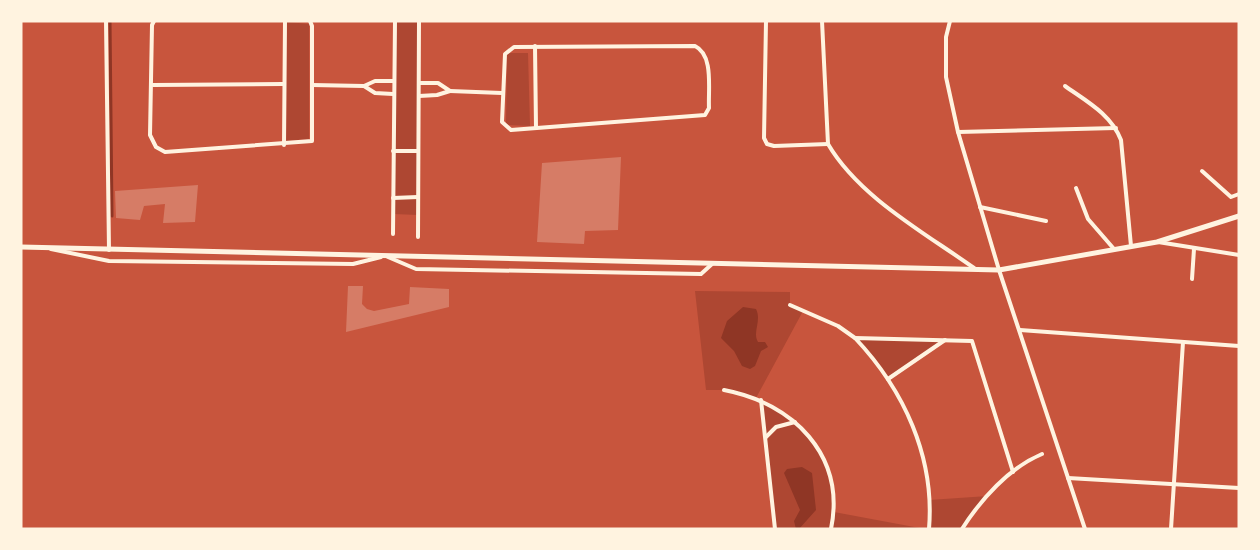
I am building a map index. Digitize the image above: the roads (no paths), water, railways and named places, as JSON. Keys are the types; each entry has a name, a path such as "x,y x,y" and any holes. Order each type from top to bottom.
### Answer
{"street":[{"path":"106,21 109,250"},
{"path":"154,21 152,25 153,85 150,135 156,147 165,152 309,143 313,138 312,26 310,21"},
{"path":"284,145 285,21"},
{"path":"393,234 395,21"},
{"path":"418,237 419,21"},
{"path":"766,21 764,138 767,144 828,144"},
{"path":"822,21 828,144 836,159 860,185 975,269"},
{"path":"950,21 946,37 946,77 958,132 999,270 1085,529"},
{"path":"535,46 536,128"},
{"path":"535,46 695,46 703,50 707,58 709,108 705,115 699,117 511,130 502,122 505,54 514,47 535,46"},
{"path":"312,85 364,86 375,81 393,81"},
{"path":"418,83 438,83 450,91"},
{"path":"153,85 284,84"},
{"path":"364,86 375,93 393,94"},
{"path":"1065,86 1107,117 1116,128 1121,140 1131,246"},
{"path":"418,96 437,95 450,91 502,93"},
{"path":"958,132 1116,128"},
{"path":"393,151 418,151"},
{"path":"1202,171 1231,197 1239,195"},
{"path":"1076,188 1088,219 1114,249"},
{"path":"393,198 418,197"},
{"path":"980,207 1046,221"},
{"path":"21,247 999,270 1157,242 1239,216"},
{"path":"1157,242 1239,255"},
{"path":"42,248 108,261 353,264 384,256 416,269 701,274 713,263"},
{"path":"1192,279 1194,249"},
{"path":"790,305 838,326 855,338 888,379 907,411 920,444 928,482 929,529"},
{"path":"1020,330 1239,346"},
{"path":"855,338 972,340 1013,472"},
{"path":"888,379 945,340"},
{"path":"1171,529 1183,342"},
{"path":"724,390 761,400 789,416 819,450 834,494 831,529"},
{"path":"761,400 775,529"},
{"path":"765,438 776,426 796,422"},
{"path":"962,529 972,514 1013,472 1042,454"},
{"path":"1068,478 1239,488"}],"waterway":[{"path":"110,21 112,216"}]}
